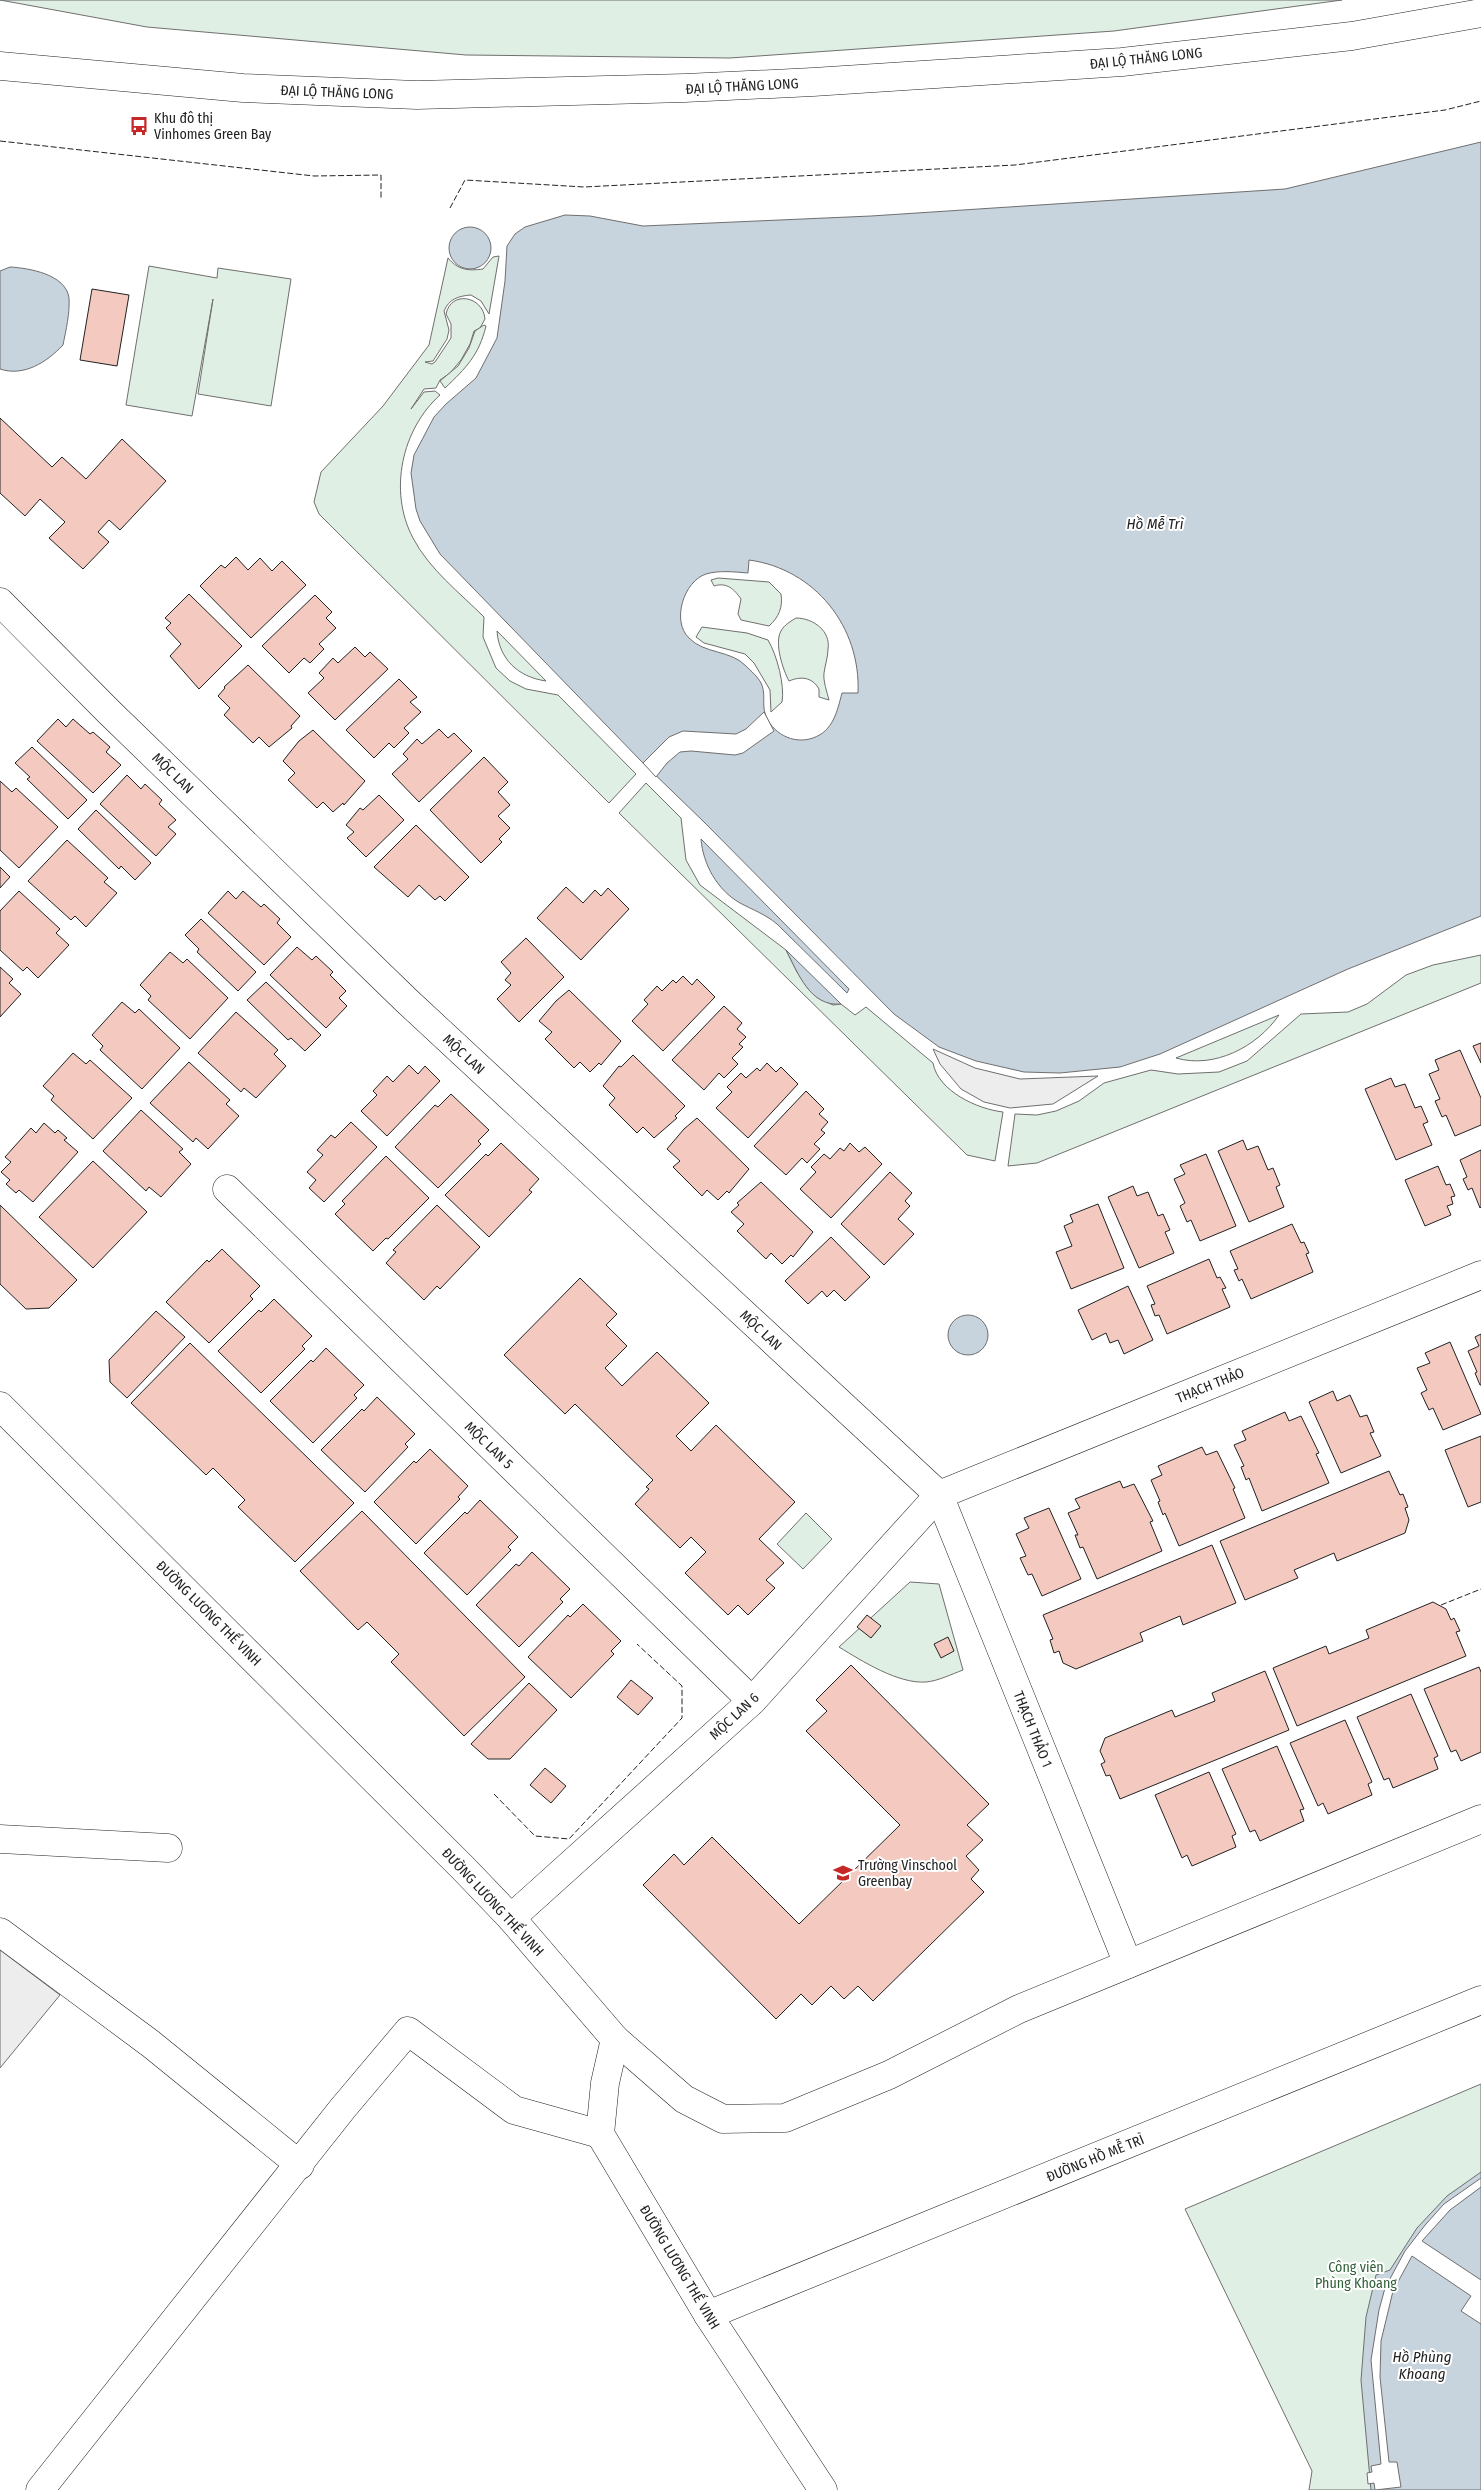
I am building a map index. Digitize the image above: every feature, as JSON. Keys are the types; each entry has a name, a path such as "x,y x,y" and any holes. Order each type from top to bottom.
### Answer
{"street":[{"name":"ĐẠI LỘ THĂNG LONG","path":"0,66 242,88 417,95 685,88 813,82 1122,62 1352,36 1481,13"},
{"name":"MỘC LAN","path":"0,602 95,698 407,1001 939,1495"},
{"name":"MỘC LAN 5","path":"227,1189 752,1701"},
{"name":"THẠCH THẢO","path":"939,1495 1481,1275"},
{"name":"ĐƯỜNG LƯƠNG THẾ VINH","path":"0,1406 284,1688 511,1918 615,2039 684,2098 723,2119 785,2118 888,2075 1019,2008 1481,1819"},
{"name":"MỘC LAN 6","path":"511,1918 752,1701 939,1495"},
{"name":"THẠCH THẢO 1","path":"939,1495 1128,1964"},
{"path":"0,1839 168,1848"},
{"path":"0,1932 151,2044 300,2165"},
{"name":"ĐƯỜNG HỒ MỄ TRÌ","path":"708,2315 1481,2000"},
{"path":"40,2490 300,2165 343,2108 408,2031 514,2110 600,2134 605,2083 615,2039"},
{"name":"ĐƯỜNG LƯƠNG THẾ VINH","path":"600,2134 708,2315 822,2490"}],"green space":[{"path":"0,0 1342,0 1114,31 730,58 466,55 147,27"},
{"path":"499,256 489,314 481,301 471,295 454,299 444,311 449,330 447,339 433,361 425,362 432,364 435,362 451,338 451,324 446,314 449,306 454,301 467,299 473,301 483,311 485,319 480,328 474,331 470,344 461,360 450,373 440,380 436,388 424,389 411,409 424,392 435,391 440,395 416,425 408,443 403,462 401,501 405,520 413,538 427,560 484,617 483,637 496,668 510,681 526,689 558,695 636,774 609,803 319,514 314,502 321,472 383,406 429,345 448,258 464,269 473,270 483,269 493,257"},
{"path":"149,266 217,278 218,268 291,279 271,406 198,394 213,299 192,416 126,405"},
{"path":"484,325 486,326 480,345 471,360 445,388 440,381 458,366 469,348 475,331"},
{"path":"718,578 769,582 781,594 780,612 769,626 741,620 738,614 741,599 730,587 723,585 714,586 711,580"},
{"path":"796,618 809,620 814,623 824,631 827,637 828,652 824,676 829,700 819,697 819,689 810,680 798,678 789,681 784,670 780,656 779,636 784,627"},
{"path":"702,627 747,633 768,640 780,671 782,702 771,712 770,690 754,663 745,654 704,643 696,637"},
{"path":"497,631 546,681 527,675 512,665 502,650"},
{"path":"646,783 681,818 686,860 700,885 786,950 809,990 818,998 833,1005 841,1004 855,1015 866,1007 933,1063 936,1073 950,1090 971,1103 1003,1112 995,1161 967,1155 619,813"},
{"path":"1481,955 1481,983 1037,1163 1008,1166 1015,1114 1037,1115 1056,1111 1079,1101 1104,1083 1151,1070 1178,1074 1219,1072 1247,1061 1301,1014 1348,1012 1367,1004 1406,975 1433,965"},
{"path":"1279,1015 1259,1037 1234,1053 1205,1060 1190,1061 1176,1058"},
{"path":"806,1513 832,1539 803,1569 777,1544"},
{"path":"910,1582 939,1584 963,1670 935,1680 915,1682 881,1670 839,1647"},
{"name":"Công viên Phùng Khoang","path":"1481,2084 1481,2490 1309,2490 1312,2471 1185,2209"}],"shaded area":[{"path":"933,1049 975,1068 1020,1079 1098,1076 1053,1104 1010,1108 984,1102 961,1089 940,1064"},
{"path":"0,1950 60,1995 0,2068"}],"water":[{"name":"Hồ Mễ Trì","path":"1481,142 1481,916 1348,969 1160,1054 1120,1067 1060,1073 1024,1072 976,1061 939,1047 894,1014 643,763 440,554 420,521 416,509 411,473 414,455 434,417 476,378 497,338 505,281 507,246 515,234 525,227 565,215 590,216 643,226 871,216 1285,189","holes":["749,560 773,566 794,575 813,589 829,605 842,624 852,646 857,669 858,693 842,693 836,714 830,726 820,735 805,740 784,736 772,726 765,713 764,695 760,681 746,666 733,657 695,643 684,631 681,622 682,602 686,593 698,578 716,572 748,573"]},
{"path":"474,227 482,230 488,236 491,248 488,260 482,266 466,269 458,266 452,260 449,244 452,236 458,230"},
{"path":"10,267 36,271 54,278 61,283 69,298 63,345 42,362 18,371 0,369 0,271"},
{"path":"701,839 849,989 847,993 777,924 740,903 724,891 708,867"},
{"path":"786,950 841,1004 821,1000 813,994 806,987"},
{"path":"968,1315 982,1321 988,1335 982,1349 968,1355 954,1349 948,1335 954,1321"},
{"name":"Hồ Phùng Khoang","path":"1481,2172 1481,2490 1371,2490 1361,2380 1366,2317 1376,2275 1390,2270 1417,2228 1447,2196"}],"pier":[{"path":"764,712 774,731 743,753 735,755 691,751 680,752 667,763 656,777 643,763 669,737 683,731 736,734 746,729"},
{"path":"1481,2178 1481,2187 1450,2210 1422,2241 1481,2280 1481,2324 1461,2311 1471,2296 1412,2256 1393,2291 1381,2341 1380,2377 1389,2462 1397,2462 1401,2487 1375,2490 1374,2483 1368,2484 1367,2473 1372,2472 1371,2466 1381,2464 1371,2360 1379,2310 1385,2288 1405,2251 1426,2224 1444,2204"}],"building":[{"path":"92,289 129,295 117,366 80,360"},
{"path":"0,418 52,467 62,457 86,479 122,439 166,481 120,530 109,520 98,532 109,542 83,569 49,538 65,522 40,499 25,516 0,493"},
{"path":"236,557 248,570 260,558 272,571 282,561 306,585 251,638 200,586 221,565 225,568"},
{"path":"189,594 242,646 199,689 170,656 181,644 166,628 171,623 165,618"},
{"path":"315,595 332,612 326,618 336,628 319,644 324,649 310,663 304,658 289,673 262,646"},
{"path":"355,647 365,657 370,652 388,669 335,720 308,693 324,678 319,673 333,658 338,663"},
{"path":"248,665 300,716 291,726 292,728 269,747 259,737 253,743 224,715 230,708 218,696 224,687"},
{"path":"399,679 417,697 410,702 421,712 404,728 409,733 394,748 389,743 374,758 346,730"},
{"path":"58,719 66,727 73,719 90,734 93,732 110,747 106,752 121,765 93,793 37,741"},
{"path":"439,729 448,738 454,733 472,751 419,802 392,774 408,759 403,754 417,739 422,744"},
{"path":"313,730 365,781 344,805 343,803 333,812 323,802 317,808 288,780 295,773 283,761 299,741"},
{"path":"32,747 87,800 68,819 27,779 30,777 15,763"},
{"path":"484,757 508,782 498,792 510,805 498,816 510,828 499,839 502,842 481,863 430,810"},
{"path":"127,775 141,789 145,784 162,800 159,804 176,820 168,827 176,834 156,856 100,804"},
{"path":"0,781 12,792 16,788 58,827 19,868 0,850"},
{"path":"379,795 404,820 366,857 347,838 354,832 346,825 360,808 363,810"},
{"path":"96,810 151,863 135,880 121,866 119,869 78,829"},
{"path":"416,825 469,877 445,901 440,896 435,900 419,885 408,897 374,867"},
{"path":"67,840 108,878 104,882 117,893 86,927 75,916 71,920 28,881"},
{"path":"0,867 10,877 0,888"},
{"path":"566,887 583,903 595,890 601,896 608,888 629,909 581,960 537,918"},
{"path":"19,891 60,929 56,933 69,945 38,978 27,967 23,971 0,950 0,911"},
{"path":"228,891 236,899 243,891 261,907 264,904 280,919 277,923 291,937 264,965 208,913"},
{"path":"201,919 256,972 238,991 197,952 199,949 185,935"},
{"path":"526,938 564,977 519,1022 497,999 511,985 505,980 511,973 501,962"},
{"path":"297,947 312,960 316,956 333,972 330,975 346,991 339,998 347,1006 326,1028 270,975"},
{"path":"170,952 183,963 187,959 228,998 190,1039 148,1000 151,996 140,985"},
{"path":"0,967 13,979 9,983 21,994 0,1017"},
{"path":"683,976 692,985 697,979 715,997 663,1051 632,1021 648,1004 644,1000 657,986 662,991 673,980 676,983"},
{"path":"266,982 321,1035 305,1051 291,1038 288,1040 247,1000"},
{"path":"569,990 621,1041 601,1065 599,1063 590,1072 580,1062 574,1068 545,1039 552,1032 539,1021 556,1001"},
{"path":"122,1002 135,1013 139,1009 180,1048 142,1089 100,1050 103,1046 92,1035"},
{"path":"724,1006 742,1023 737,1029 746,1037 739,1044 743,1047 732,1058 738,1064 724,1078 719,1073 704,1090 672,1060"},
{"path":"236,1012 278,1050 274,1054 286,1066 256,1098 244,1088 241,1092 198,1053"},
{"path":"1481,1043 1481,1063 1473,1046"},
{"path":"1460,1050 1481,1098 1481,1125 1455,1136 1446,1115 1442,1117 1435,1101 1440,1099 1429,1074 1439,1070 1435,1060"},
{"path":"73,1053 86,1064 90,1060 132,1098 93,1139 51,1100 54,1096 43,1086"},
{"path":"633,1055 685,1106 675,1116 677,1118 654,1138 643,1127 637,1133 609,1105 615,1098 603,1086 619,1066 621,1067"},
{"path":"189,1062 230,1100 226,1104 239,1116 208,1149 196,1138 193,1142 150,1103"},
{"path":"767,1063 776,1072 781,1067 798,1084 748,1138 716,1108 732,1092 727,1087 741,1073 746,1078 757,1068 760,1071"},
{"path":"409,1065 418,1074 425,1066 440,1081 387,1136 361,1111 377,1095 373,1091 387,1076 393,1082"},
{"path":"1391,1078 1395,1087 1405,1084 1415,1108 1421,1106 1428,1122 1423,1124 1432,1145 1396,1160 1365,1089"},
{"path":"806,1091 824,1109 819,1114 828,1122 821,1130 825,1133 814,1144 820,1149 807,1163 802,1158 786,1175 754,1146"},
{"path":"451,1094 489,1130 478,1141 481,1144 438,1188 395,1147 435,1105 438,1107"},
{"path":"141,1110 183,1149 179,1152 191,1164 161,1197 149,1187 146,1191 103,1151"},
{"path":"697,1118 749,1169 729,1193 727,1191 718,1200 707,1190 702,1196 673,1167 680,1161 667,1149 684,1129"},
{"path":"351,1122 377,1147 324,1202 309,1188 316,1180 307,1172 323,1155 317,1150 331,1135 335,1138"},
{"path":"44,1123 55,1133 58,1130 67,1138 64,1140 78,1152 33,1202 19,1190 16,1193 6,1184 10,1180 1,1172 11,1162 5,1157 31,1128 36,1133"},
{"path":"1243,1140 1247,1150 1258,1146 1268,1170 1273,1168 1280,1185 1276,1187 1284,1207 1249,1222 1218,1151"},
{"path":"501,1143 539,1179 529,1190 532,1192 489,1237 445,1195 486,1154 488,1156"},
{"path":"850,1143 859,1152 865,1147 882,1164 831,1218 800,1189 816,1172 811,1167 824,1154 830,1159 840,1148 844,1151"},
{"path":"1481,1150 1480,1208 1472,1188 1468,1190 1463,1179 1467,1177 1460,1160"},
{"path":"1206,1154 1236,1226 1200,1241 1191,1220 1187,1222 1180,1206 1185,1203 1174,1179 1185,1174 1180,1165"},
{"path":"386,1156 429,1198 388,1239 386,1238 373,1251 335,1214 345,1204 342,1201"},
{"path":"93,1161 147,1212 93,1268 39,1217"},
{"path":"1438,1166 1446,1185 1450,1184 1455,1196 1451,1197 1453,1204 1447,1206 1451,1215 1425,1226 1405,1180"},
{"path":"890,1172 912,1193 905,1201 910,1206 898,1219 914,1234 884,1265 841,1224"},
{"path":"761,1182 813,1232 793,1257 791,1255 782,1264 771,1253 766,1259 737,1231 744,1224 731,1212 739,1205 737,1203"},
{"path":"1133,1186 1137,1196 1148,1192 1158,1216 1163,1214 1170,1230 1165,1232 1174,1253 1139,1268 1108,1197"},
{"path":"1098,1204 1124,1268 1071,1289 1056,1252 1072,1246 1064,1226 1073,1222 1070,1215"},
{"path":"0,1205 77,1280 49,1308 26,1309 0,1284"},
{"path":"437,1205 480,1247 440,1289 437,1286 424,1300 386,1263 396,1252 393,1250"},
{"path":"1292,1224 1301,1243 1304,1242 1309,1253 1306,1254 1313,1272 1251,1299 1242,1279 1239,1281 1234,1270 1238,1269 1230,1251"},
{"path":"831,1237 870,1277 845,1301 834,1290 827,1297 822,1291 808,1304 785,1281"},
{"path":"222,1249 260,1286 250,1296 253,1299 209,1343 166,1302 207,1260 209,1262"},
{"path":"1209,1259 1217,1278 1220,1277 1226,1288 1222,1289 1230,1307 1167,1334 1159,1315 1155,1316 1151,1305 1155,1304 1147,1286"},
{"path":"580,1278 617,1314 606,1325 627,1346 605,1368 622,1386 657,1352 709,1403 676,1436 691,1451 716,1425 795,1502 759,1539 784,1563 766,1580 775,1588 748,1615 738,1605 728,1615 685,1573 706,1552 691,1537 680,1548 635,1504 649,1489 646,1487 653,1480 575,1404 565,1414 504,1355"},
{"path":"1128,1286 1153,1340 1124,1354 1118,1340 1110,1343 1106,1333 1092,1340 1078,1310"},
{"path":"274,1299 312,1336 302,1346 305,1349 261,1393 218,1351 259,1310 261,1312"},
{"path":"156,1311 185,1337 127,1398 110,1382 109,1360"},
{"path":"1481,1334 1480,1385 1468,1351 1479,1346 1475,1337"},
{"path":"1450,1342 1481,1414 1443,1430 1433,1408 1429,1410 1421,1393 1427,1390 1417,1368 1430,1363 1425,1353"},
{"path":"190,1343 354,1503 295,1562 238,1507 245,1500 213,1468 206,1475 131,1403"},
{"path":"326,1348 364,1385 354,1395 357,1398 313,1443 270,1401 311,1360 313,1362"},
{"path":"1333,1391 1337,1401 1350,1395 1360,1417 1367,1415 1374,1432 1370,1433 1381,1456 1341,1473 1309,1402"},
{"path":"377,1397 415,1434 405,1444 408,1447 365,1492 321,1450 362,1409 364,1411"},
{"path":"1285,1412 1289,1421 1301,1416 1319,1453 1316,1454 1329,1483 1262,1511 1249,1478 1246,1480 1241,1467 1244,1466 1234,1445 1246,1440 1242,1431"},
{"path":"1481,1436 1481,1502 1468,1507 1445,1450"},
{"path":"1202,1447 1206,1455 1217,1451 1235,1488 1233,1489 1245,1518 1179,1546 1165,1513 1163,1515 1158,1502 1160,1501 1151,1480 1162,1475 1158,1466"},
{"path":"430,1449 468,1486 458,1497 460,1499 416,1544 374,1502 414,1461 416,1463"},
{"path":"1389,1471 1400,1495 1403,1494 1408,1507 1405,1508 1409,1520 1405,1533 1337,1561 1334,1553 1294,1570 1298,1578 1245,1600 1220,1541"},
{"path":"1120,1481 1123,1488 1134,1484 1153,1521 1150,1522 1162,1551 1097,1579 1083,1547 1080,1548 1075,1535 1078,1535 1068,1513 1080,1508 1075,1499"},
{"path":"480,1500 518,1537 508,1547 511,1550 467,1595 424,1553 465,1512 467,1514"},
{"path":"1049,1508 1081,1579 1042,1596 1032,1574 1028,1575 1020,1558 1026,1556 1016,1534 1029,1528 1024,1518"},
{"path":"362,1511 525,1677 464,1736 391,1662 399,1654 367,1622 358,1630 300,1571"},
{"path":"1212,1545 1236,1603 1183,1625 1180,1616 1140,1633 1143,1641 1076,1669 1063,1663 1059,1651 1054,1653 1050,1640 1053,1639 1043,1615"},
{"path":"532,1552 570,1589 560,1599 563,1602 519,1647 476,1605 516,1564 519,1566"},
{"path":"1433,1602 1446,1609 1451,1620 1454,1618 1460,1631 1456,1632 1466,1656 1297,1726 1273,1668 1326,1646 1329,1654 1369,1638 1366,1630"},
{"path":"583,1604 621,1641 611,1651 614,1654 571,1698 528,1657 568,1615 570,1617"},
{"path":"867,1615 881,1626 871,1638 857,1627"},
{"path":"948,1637 954,1651 941,1658 934,1644"},
{"path":"851,1665 989,1804 967,1825 983,1840 966,1856 979,1870 971,1879 984,1892 873,2001 858,1986 844,1999 831,1986 812,2005 801,1994 776,2019 643,1885 674,1854 684,1865 712,1837 799,1924 900,1825 806,1731 827,1711 816,1700"},
{"path":"1479,1667 1481,1672 1481,1752 1461,1761 1456,1750 1451,1752 1424,1689"},
{"path":"1265,1671 1289,1730 1120,1799 1110,1775 1106,1776 1101,1764 1105,1762 1100,1751 1105,1738 1172,1710 1175,1717 1215,1701 1212,1693"},
{"path":"631,1680 653,1698 638,1715 617,1697"},
{"path":"529,1683 557,1710 510,1759 488,1759 471,1744"},
{"path":"1411,1694 1438,1756 1434,1758 1438,1769 1393,1788 1389,1778 1384,1780 1357,1717"},
{"path":"1345,1720 1372,1782 1368,1784 1372,1795 1328,1814 1323,1803 1318,1806 1290,1743"},
{"path":"1277,1746 1304,1809 1300,1810 1304,1821 1260,1841 1255,1830 1250,1832 1222,1769"},
{"path":"545,1768 566,1786 551,1803 530,1785"},
{"path":"1209,1772 1236,1834 1232,1836 1236,1847 1192,1866 1187,1855 1182,1858 1155,1795"}],"fence":[{"path":"450,208 465,180 584,187 1015,165 1445,110 1481,101"},
{"path":"0,141 314,176 381,175 381,200"},
{"path":"1441,1605 1481,1589"},
{"path":"494,1794 535,1836 569,1839 682,1718 682,1686 637,1644"}],"place":[{"name":"Khu đô thị Vinhomes Green Bay","path":"139,126"},
{"name":"Trường Vinschool Greenbay","path":"843,1873"}]}
